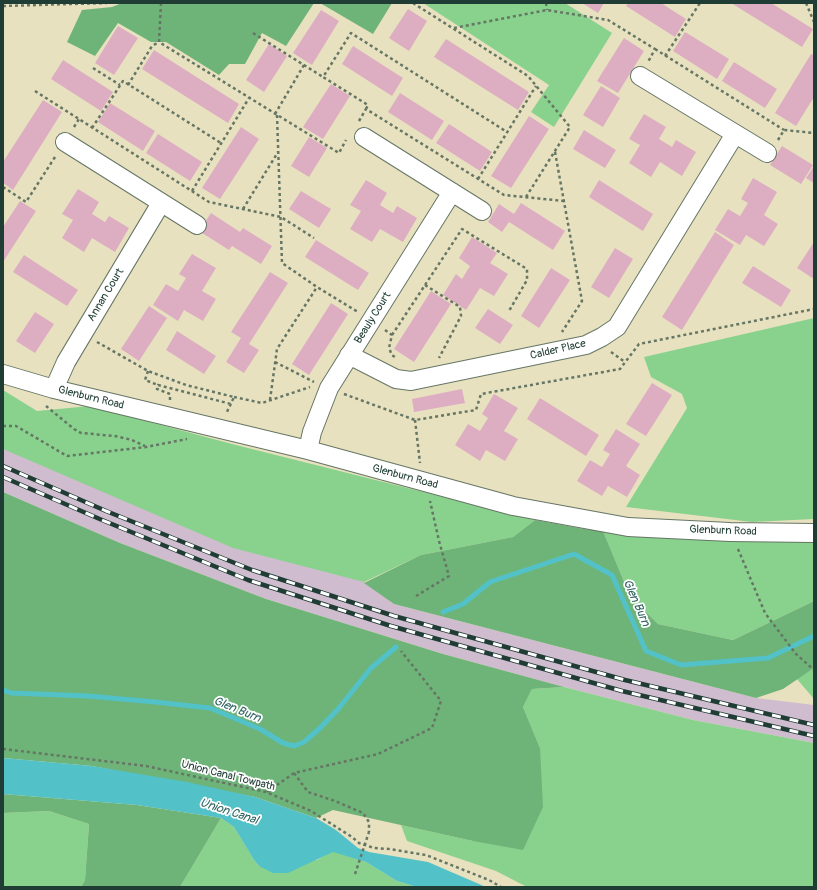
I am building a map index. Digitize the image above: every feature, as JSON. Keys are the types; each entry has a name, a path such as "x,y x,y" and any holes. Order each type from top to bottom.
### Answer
{"street":[{"path":"640,76 767,153"},
{"path":"357,132 482,211"},
{"name":"Calder Place","path":"349,355 396,379 411,381 586,345 602,338 617,327 736,134"},
{"path":"65,142 197,225"},
{"name":"Beauly Court","path":"308,450 312,432 329,388 452,192"},
{"name":"Annan Court","path":"54,389 66,362 161,203"},
{"name":"Glenburn Road","path":"3,374 54,389 308,450 513,506 628,527 730,532 814,533"}],"path":[{"path":"3,6 107,3"},
{"path":"159,42 161,3"},
{"path":"413,3 528,76 570,127 526,197"},
{"path":"546,3 547,10"},
{"path":"665,56 700,3"},
{"path":"806,3 814,22"},
{"path":"453,28 547,10 608,20 784,130 814,133"},
{"path":"159,42 339,153 357,132 368,105 253,33"},
{"path":"323,77 351,33 507,132"},
{"path":"128,85 152,46 159,42"},
{"path":"640,76 655,49"},
{"path":"304,65 276,114 282,263 317,287 372,320 392,335"},
{"path":"93,68 120,85"},
{"path":"92,128 123,81 221,143"},
{"path":"478,179 536,86"},
{"path":"35,91 209,202 280,217 314,238"},
{"path":"192,191 249,98"},
{"path":"366,109 504,195 564,201"},
{"path":"3,187 26,202 78,119"},
{"path":"767,153 769,154 784,130"},
{"path":"548,353 582,301 555,151"},
{"path":"243,209 278,152"},
{"path":"398,359 392,355 388,348 392,335 462,229 526,269 527,280 509,311"},
{"path":"425,285 460,307 461,316 428,378"},
{"path":"270,400 277,349 317,287"},
{"path":"639,344 814,309"},
{"path":"83,334 148,371 186,385 262,403 319,384"},
{"path":"609,350 625,362"},
{"path":"148,371 145,380 158,385 231,404"},
{"path":"158,385 157,390 170,394 169,402"},
{"path":"54,389 46,406 74,429 81,433 116,436 132,440 146,447"},
{"path":"226,414 234,397"},
{"path":"415,420 421,465 449,576 416,596"},
{"path":"3,426 16,426 67,456 146,447 187,440"},
{"path":"730,532 765,612 796,654 814,670"},
{"path":"266,792 294,773 378,754 432,728 441,701 401,651"},
{"name":"Union Canal Towpath","path":"3,749 146,766 266,792 311,811 359,843 374,848 426,855 489,880 501,887"},
{"path":"294,773 308,792 335,801 363,813 369,822 369,832 354,874"}],"shaded area":[{"path":"3,441 364,582 394,604 756,698 814,705 814,743 693,720 564,687 443,654 266,599 120,543 3,492"}],"green space":[{"path":"122,3 314,3 286,46 262,33 245,64 229,64 219,75 166,42 151,42 118,23 95,56 67,42 82,10 112,7"},
{"path":"320,3 392,3 373,34"},
{"path":"423,3 565,3 612,33 554,127 531,112 549,85"},
{"path":"814,318 814,519 752,522 626,507 687,408 682,394 651,377 644,357"},
{"path":"3,390 37,411 90,406 232,444 535,520 513,537 421,555 364,582 233,548 3,449"},
{"path":"3,492 120,543 266,599 443,654 564,687 532,689 523,707 540,748 543,807 523,850 473,841 333,810 316,818 255,797 92,766 3,758"},
{"path":"535,520 603,531 630,596 658,624 733,640 814,601 814,668 783,689 756,698 394,604 364,583 421,555 513,537"},
{"path":"603,531 680,539 814,542 814,601 733,640 658,624 630,596"},
{"path":"814,668 814,699 797,679"},
{"path":"564,687 693,720 814,743 814,887 527,887 496,871 407,841 401,825 473,841 540,748 523,707 532,689"},
{"path":"3,794 137,805 221,818 180,887 81,887 85,880 89,824 49,811 3,813"},
{"path":"49,811 89,824 85,880 81,887 3,887 3,813"},
{"path":"221,818 234,827 259,866 317,860 333,851 366,862 397,881 417,887 180,887"}],"water":[{"name":"Union Canal","path":"3,758 92,766 187,782 255,797 316,818 336,830 358,848 369,852 428,862 486,887 417,887 397,881 366,862 333,852 288,873 273,873 259,866 234,827 221,818 137,805 3,794"}],"building":[{"path":"582,3 604,3 598,13"},
{"path":"628,3 661,3 686,19 675,37 626,6"},
{"path":"731,3 771,3 813,29 802,47"},
{"path":"408,9 427,21 409,51 389,38"},
{"path":"321,10 339,21 312,65 293,53"},
{"path":"118,26 138,38 114,75 95,63"},
{"path":"685,32 729,59 717,79 673,51"},
{"path":"624,38 644,51 618,93 597,81"},
{"path":"446,39 529,92 518,110 434,57"},
{"path":"269,44 287,56 264,92 246,80"},
{"path":"353,46 403,78 392,96 342,64"},
{"path":"154,50 239,104 228,123 142,69"},
{"path":"811,54 814,55 814,97 796,126 775,113"},
{"path":"63,60 113,92 101,111 51,79"},
{"path":"734,62 777,89 765,108 722,81"},
{"path":"331,84 350,96 323,139 303,127"},
{"path":"601,86 620,98 603,127 583,115"},
{"path":"400,93 444,121 432,140 388,112"},
{"path":"43,100 62,112 13,190 3,183 3,162"},
{"path":"110,103 155,131 143,151 98,122"},
{"path":"644,114 666,127 659,139 672,147 676,140 696,152 682,176 660,162 651,177 629,163 640,145 629,139"},
{"path":"529,116 549,129 511,188 491,176"},
{"path":"449,124 492,152 480,171 436,143"},
{"path":"241,127 259,139 220,199 202,188"},
{"path":"584,130 616,150 605,168 573,149"},
{"path":"158,134 202,162 190,181 146,153"},
{"path":"309,137 327,148 309,177 291,166"},
{"path":"782,146 813,165 801,184 770,165"},
{"path":"814,166 814,183 806,178"},
{"path":"753,178 777,192 764,215 778,224 764,246 746,235 740,245 715,230 728,209 740,216 748,203 741,199"},
{"path":"366,180 387,193 380,205 393,213 397,206 417,218 403,242 380,229 372,242 350,229 361,211 350,205"},
{"path":"599,180 653,214 643,231 589,197"},
{"path":"78,189 99,202 92,214 105,222 109,216 129,228 115,252 92,238 84,252 62,238 73,220 62,214"},
{"path":"301,191 331,209 319,228 289,209"},
{"path":"20,201 36,211 3,262 3,227"},
{"path":"521,203 565,231 553,250 509,222 502,232 488,222 499,204 514,214"},
{"path":"211,213 240,232 243,228 272,246 261,264 232,246 229,250 199,231"},
{"path":"715,232 734,245 682,330 662,317"},
{"path":"472,237 497,253 490,263 508,274 494,296 480,288 466,310 443,295 456,274 462,279 470,266 459,258"},
{"path":"316,240 369,273 358,290 305,257"},
{"path":"814,242 814,279 797,268"},
{"path":"615,248 633,259 609,298 591,287"},
{"path":"192,254 216,268 202,291 216,299 203,321 184,310 178,321 153,305 166,284 178,291 186,278 179,274"},
{"path":"24,255 78,290 67,306 13,272"},
{"path":"753,266 791,290 781,307 742,283"},
{"path":"551,268 570,280 539,328 521,316"},
{"path":"270,272 288,283 249,344 259,350 244,373 226,362 241,338 231,332"},
{"path":"431,291 451,304 414,362 394,349"},
{"path":"331,303 348,314 309,375 292,364"},
{"path":"149,306 167,318 139,361 121,349"},
{"path":"488,309 513,325 500,344 475,328"},
{"path":"35,312 54,324 35,353 16,341"},
{"path":"177,331 216,356 204,374 166,350"},
{"path":"652,383 672,395 646,436 626,424"},
{"path":"462,389 465,403 414,412 412,399"},
{"path":"494,394 518,408 504,431 518,439 505,461 486,450 480,461 455,445 468,424 480,431 488,418 482,414"},
{"path":"540,398 599,435 586,456 527,419"},
{"path":"616,429 640,444 626,466 640,475 627,497 608,486 602,496 577,481 590,460 602,467 610,454 603,450"}],"waterway":[{"name":"Glen Burn","path":"443,612 463,604 490,582 574,554 612,575 646,651 681,665 768,658 814,636"},
{"name":"Glen Burn","path":"3,690 11,693 88,696 210,708 260,729 283,743 294,746 304,742 320,728 339,708 371,668 396,647"}],"railway":[{"path":"3,466 106,511 252,570 394,616 625,680 814,725"},
{"path":"3,477 102,520 248,580 391,626 622,691 814,736"}]}
